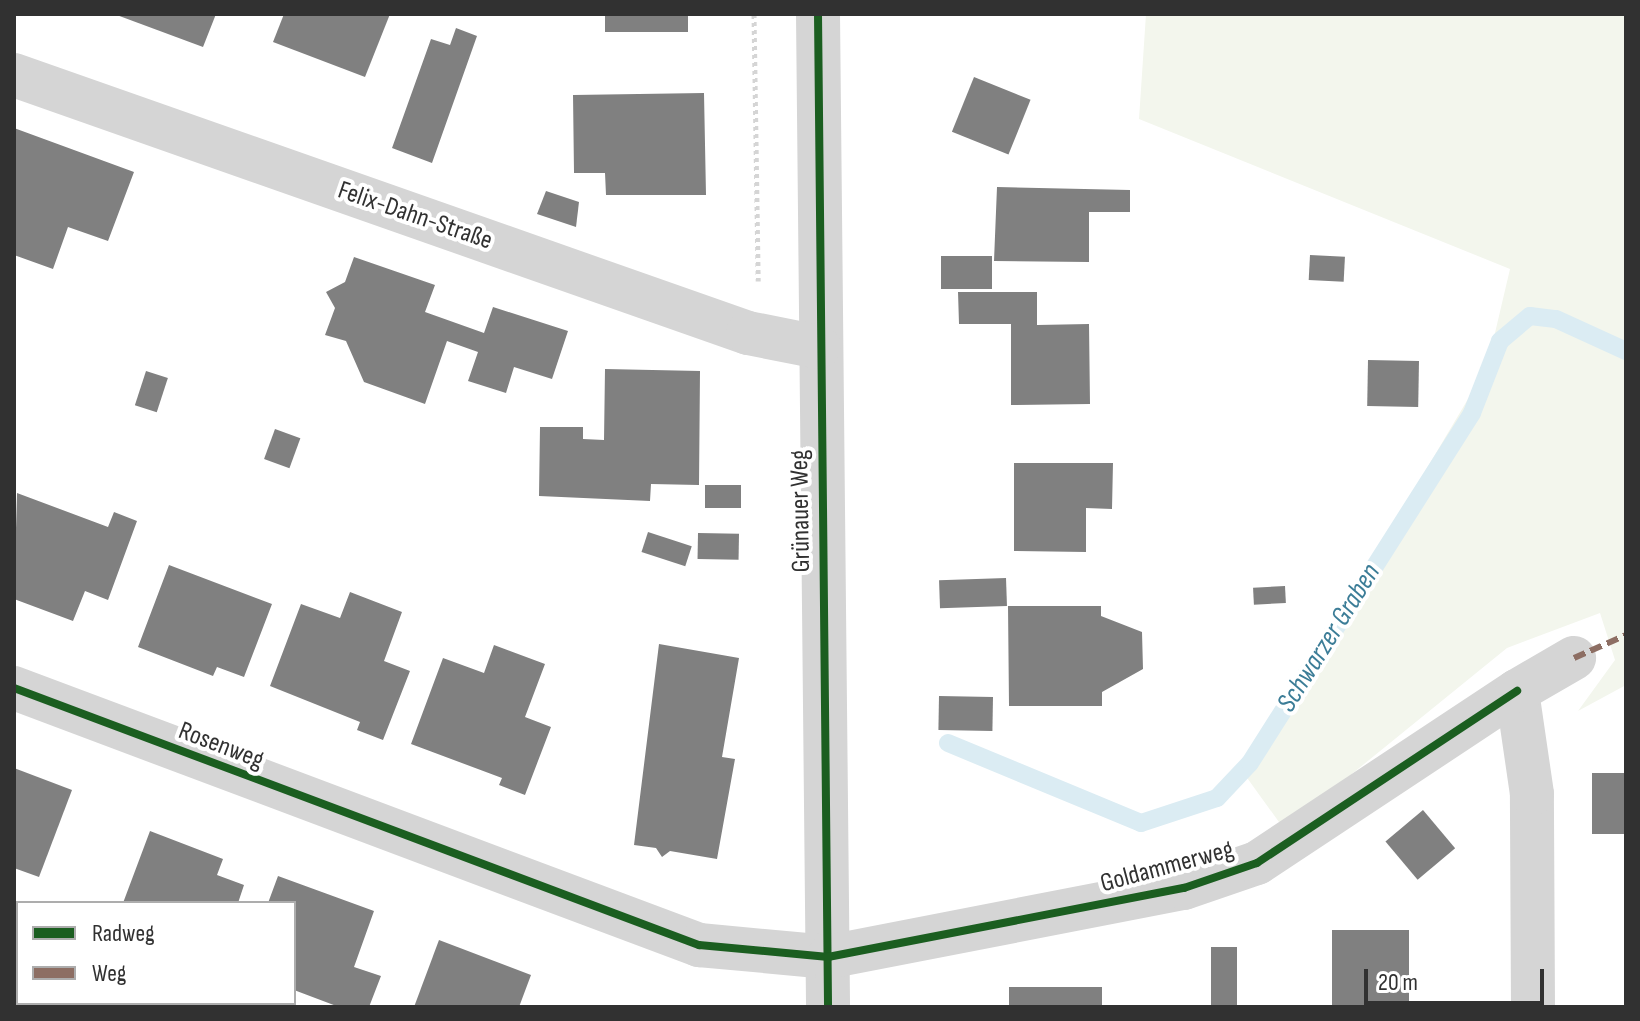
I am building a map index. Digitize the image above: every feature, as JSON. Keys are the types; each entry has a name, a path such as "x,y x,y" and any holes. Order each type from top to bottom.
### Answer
{"street":[{"name":"Grünauer Weg","path":"818,14 828,1007"},
{"name":"Felix-Dahn-Straße","path":"14,75 748,333 819,347"},
{"name":"Goldammerweg","path":"828,957 1184,888 1257,863 1517,691 1574,658"},
{"name":"Rosenweg","path":"14,688 685,941 828,957"},
{"path":"1517,691 1532,794 1533,1007"}],"shaded area":[{"path":"1146,14 1626,14 1626,685 1578,711 1615,660 1600,613 1507,648 1284,829 1245,775 1487,367 1510,269 1139,119"}],"building":[{"path":"114,14 216,14 203,47"},
{"path":"284,14 390,14 365,77 273,42"},
{"path":"605,14 688,14 688,32 605,32"},
{"path":"456,28 477,36 432,163 392,148 431,39 450,45"},
{"path":"974,77 1031,100 1008,155 952,132"},
{"path":"704,93 706,195 606,195 605,173 574,173 573,95"},
{"path":"14,128 134,172 108,241 68,227 53,269 14,255"},
{"path":"997,187 1130,190 1130,212 1089,212 1089,262 994,261"},
{"path":"546,191 579,202 576,227 537,214"},
{"path":"1310,255 1345,257 1344,282 1309,280"},
{"path":"941,256 992,256 992,289 941,289"},
{"path":"354,257 435,285 425,312 484,333 493,307 568,331 552,379 514,367 506,393 468,381 478,352 447,341 425,404 364,382 346,341 325,335 335,308 326,292 345,282"},
{"path":"958,292 1037,292 1037,325 1089,324 1090,404 1011,405 1011,324 959,324"},
{"path":"1368,360 1419,361 1418,407 1367,406"},
{"path":"605,369 700,371 699,485 651,484 650,501 539,496 540,427 583,427 583,439 604,440"},
{"path":"146,371 168,378 157,412 135,405"},
{"path":"275,429 300,438 289,468 264,459"},
{"path":"1014,463 1113,463 1112,509 1086,508 1086,552 1014,551"},
{"path":"705,485 741,485 741,508 705,508"},
{"path":"17,493 108,527 114,512 137,521 108,600 85,591 73,621 14,599"},
{"path":"648,532 692,546 685,566 642,552"},
{"path":"698,533 739,534 739,560 698,559"},
{"path":"169,565 272,604 244,677 217,667 213,676 138,647"},
{"path":"1006,578 1007,606 940,608 939,580"},
{"path":"1285,586 1286,603 1254,605 1253,588"},
{"path":"350,592 402,612 384,661 410,671 383,740 357,730 360,722 270,686 301,604 340,618"},
{"path":"1008,606 1101,606 1101,616 1142,632 1143,669 1102,692 1102,706 1009,706"},
{"path":"659,644 739,658 722,757 735,759 717,859 670,851 662,857 656,848 634,845"},
{"path":"494,645 545,664 525,717 551,727 525,795 499,785 502,778 411,744 443,658 484,673"},
{"path":"939,696 993,697 992,731 938,730"},
{"path":"14,768 72,790 39,877 14,868"},
{"path":"1592,773 1626,773 1626,834 1592,834"},
{"path":"1423,810 1455,848 1418,880 1385,841"},
{"path":"150,831 223,859 217,875 244,885 239,901 124,901"},
{"path":"278,876 374,911 354,967 381,976 369,1007 339,1007 296,991 296,901 269,901"},
{"path":"1332,930 1409,930 1409,1007 1332,1007"},
{"path":"439,940 531,975 519,1007 414,1007"},
{"path":"1211,947 1237,947 1237,1007 1211,1007"},
{"path":"1009,987 1102,987 1102,1007 1009,1007"}],"waterway":[{"name":"Schwarzer Graben","path":"948,743 1141,823 1217,798 1250,763 1472,413 1500,341 1530,316 1556,319 1626,351"}],"marked path":[{"path":"1574,658 1626,635"}],"cycle path":[{"path":"818,14 828,1007"},
{"path":"14,688 699,945 828,957 1184,888 1257,863 1517,691"}]}
